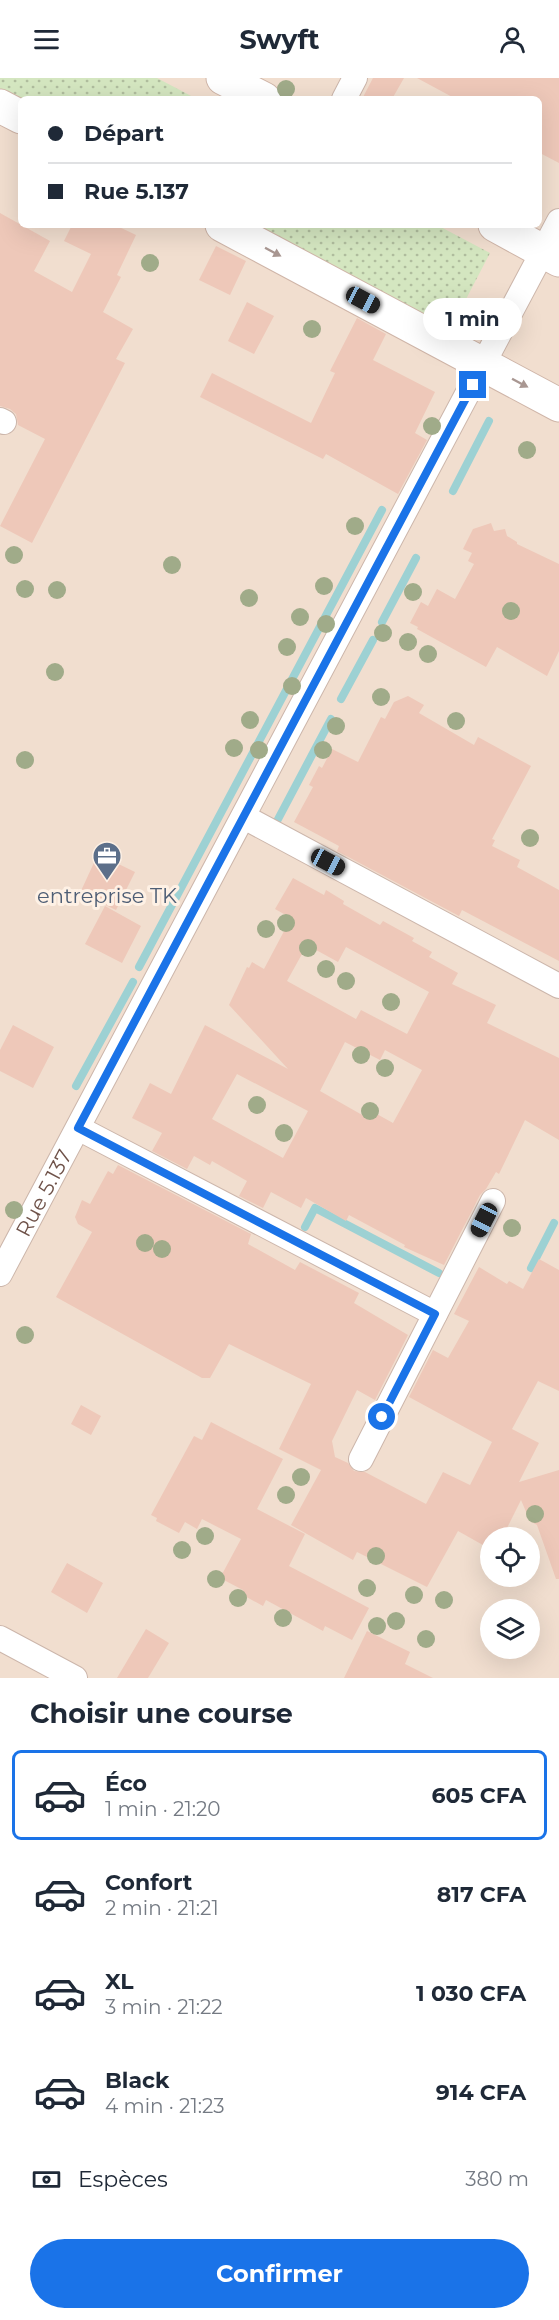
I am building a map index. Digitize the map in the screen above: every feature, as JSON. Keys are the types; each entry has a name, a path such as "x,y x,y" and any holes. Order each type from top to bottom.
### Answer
{"main road":[{"path":"223,78 258,96"},
{"path":"0,106 18,115"},
{"path":"228,228 559,405"},
{"path":"500,228 551,256"}],"street":[{"path":"346,96 355,78"},
{"name":"Rue 5.137","path":"0,1274 484,364 551,256 559,220"},
{"path":"244,817 559,986"},
{"path":"78,1128 435,1314"},
{"path":"361,1459 494,1202"},
{"path":"0,1638 75,1678"}],"shaded area":[{"path":"0,78 559,78 559,1678 0,1678"}],"green space":[{"path":"0,78 157,78 191,96 18,96 18,98 0,92"},
{"path":"260,228 443,228 490,253 451,328"}],"building":[{"path":"373,78 404,78 394,96 364,96"},
{"path":"417,78 559,78 559,163 542,154 542,96 450,96"},
{"path":"0,213 18,223 18,228 27,228 50,241 34,271 72,292 91,254 64,241 70,228 121,228 136,235 117,275 121,277 103,312 133,329 116,359 125,363 32,543 0,526 45,439 18,425 16,414 0,406"},
{"path":"216,246 246,261 230,295 199,280"},
{"path":"247,302 274,316 254,354 228,341"},
{"path":"357,318 386,334 373,360 435,392 415,433 427,440 398,494 326,454 323,459 200,397 212,373 311,423 335,373 330,371"},
{"path":"491,523 494,531 505,529 507,536 517,544 559,564 559,651 547,676 497,647 486,667 410,623 421,602 428,606 437,589 455,599 474,564 468,561 472,553 463,549 473,529"},
{"path":"408,696 424,705 419,713 474,745 478,737 531,766 492,839 495,840 492,846 520,860 517,867 559,890 559,961 462,910 459,916 337,851 339,846 294,822 313,787 309,785 319,766 322,768 332,749 358,762 381,717 385,719 394,702"},
{"name":"entreprise TK","path":"98,854 135,872 116,910 80,893"},
{"path":"293,878 324,895 326,890 344,901 343,904 380,925 383,921 414,938 412,941 432,952 429,957 458,973 452,984 496,1005 487,1023 559,1058 559,1140 525,1120 499,1174 496,1172 480,1195 444,1265 404,1247 405,1245 349,1215 346,1221 306,1198 301,1208 271,1192 263,1208 239,1196 247,1181 212,1161 210,1165 194,1156 187,1169 152,1151 162,1133 132,1118 150,1083 171,1094 205,1025 288,1069 229,1005 247,967 249,968 252,962 264,969 291,918 275,909","holes":["307,945 338,962 346,947 429,992 407,1034 361,1010 356,1019 287,981","345,1042 380,1060 385,1050 422,1070 393,1123 375,1113 371,1120 320,1091","237,1074 308,1111 283,1158 212,1119"]},
{"path":"105,906 141,926 122,963 85,944"},
{"path":"13,1025 54,1047 33,1088 0,1071 0,1050"},
{"path":"118,1165 251,1234 248,1244 295,1270 300,1262 359,1293 354,1303 408,1335 375,1400 357,1390 332,1441 335,1457 348,1463 354,1471 365,1472 426,1504 443,1472 470,1485 492,1442 409,1397 433,1350 448,1358 469,1321 454,1314 479,1267 507,1284 509,1281 523,1289 539,1259 559,1270 559,1391 538,1381 512,1429 539,1443 519,1482 559,1470 559,1579 556,1579 540,1534 540,1527 530,1521 521,1500 508,1527 480,1527 480,1543 458,1531 427,1587 357,1552 353,1560 291,1525 321,1470 279,1449 311,1384 229,1344 210,1378 202,1378 56,1297 92,1232 78,1224 75,1217 82,1200 90,1204 108,1171 113,1174"},
{"path":"81,1405 101,1416 91,1435 71,1424"},
{"path":"211,1422 283,1459 257,1509 305,1534 289,1566 369,1608 352,1640 325,1626 323,1631 266,1600 263,1606 241,1594 243,1590 220,1578 241,1539 202,1519 197,1529 185,1522 179,1533 156,1521 157,1518 151,1515 194,1436 202,1440"},
{"path":"67,1563 103,1583 87,1613 51,1592"},
{"path":"146,1629 169,1643 148,1678 117,1678"},
{"path":"367,1631 410,1652 405,1664 433,1678 344,1678"}],"waterway":[{"path":"453,491 489,421"},
{"path":"139,967 382,510"},
{"path":"382,622 416,558"},
{"path":"341,699 373,640"},
{"path":"276,823 331,719"},
{"path":"76,1086 133,982"},
{"path":"305,1227 315,1208 439,1273"},
{"path":"531,1268 554,1223"}],"place":[{"name":"entreprise TK","path":"107,882"}],"route":[{"path":"382,1417 435,1314 78,1128 473,385"}]}
